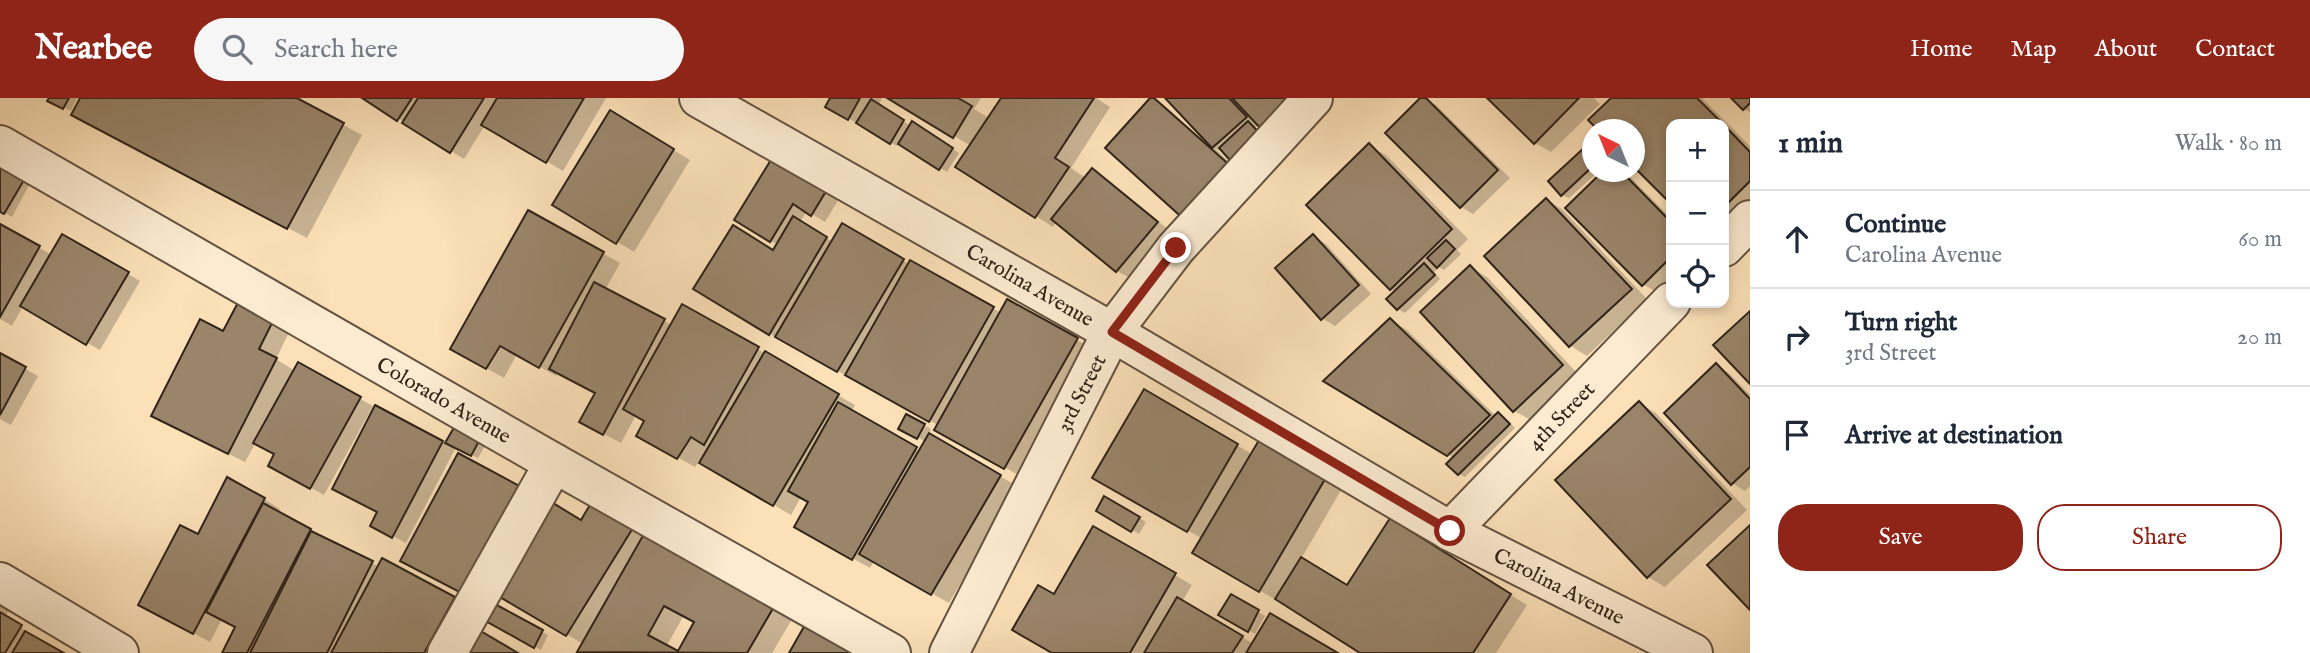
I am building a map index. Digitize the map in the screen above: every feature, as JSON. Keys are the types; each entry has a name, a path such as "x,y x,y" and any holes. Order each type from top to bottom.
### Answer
{"street":[{"name":"Carolina Avenue","path":"701,98 1112,332 1450,531 1693,653"},
{"name":"3rd Street","path":"948,653 1112,332 1176,248 1312,98"},
{"name":"Colorado Avenue","path":"0,145 891,653"},
{"path":"1726,245 1750,220"},
{"name":"4th Street","path":"1450,531 1666,307"},
{"path":"447,653 554,463"},
{"path":"0,582 118,653"}],"building":[{"path":"49,98 69,98 63,109 47,101"},
{"path":"80,98 297,98 344,123 287,229 71,115"},
{"path":"362,98 412,98 397,121"},
{"path":"418,98 484,98 450,153 402,123"},
{"path":"497,98 584,98 546,163 481,125"},
{"path":"830,98 860,98 848,120 825,107"},
{"path":"887,98 958,98 972,106 953,138"},
{"path":"1001,98 1094,98 1055,158 1069,167 1035,218 955,167"},
{"path":"1150,98 1154,98 1234,169 1187,222 1105,148"},
{"path":"1165,98 1229,98 1247,117 1212,148"},
{"path":"1232,98 1297,98 1264,132"},
{"path":"1420,98 1426,98 1498,170 1460,208 1385,133"},
{"path":"1487,98 1579,98 1534,144"},
{"path":"1611,98 1697,98 1718,119 1666,119 1666,199 1645,178 1645,119 1589,119"},
{"path":"1731,98 1750,98 1750,103 1743,110"},
{"path":"871,99 904,120 890,144 856,123"},
{"path":"610,110 674,149 616,244 552,205"},
{"path":"912,121 953,148 939,170 898,144"},
{"path":"1248,121 1266,140 1237,168 1219,148"},
{"path":"1729,130 1750,152 1750,181 1729,202"},
{"path":"1369,143 1452,229 1390,290 1306,205"},
{"path":"780,145 834,178 811,216 793,204 770,242 734,220"},
{"path":"1582,150 1582,176 1561,196 1548,181"},
{"path":"0,160 27,175 4,214 0,212"},
{"path":"1092,168 1158,222 1116,272 1051,219"},
{"path":"1592,182 1632,182 1666,217 1666,262 1642,286 1565,208"},
{"path":"1546,198 1632,289 1569,347 1484,256"},
{"path":"528,210 604,252 539,368 500,346 486,369 450,349"},
{"path":"793,216 827,237 769,335 693,289 733,225 773,250"},
{"path":"842,223 904,259 837,372 775,337"},
{"path":"0,224 40,246 0,317"},
{"path":"62,234 129,272 86,345 20,306"},
{"path":"1313,234 1359,285 1321,320 1275,268"},
{"path":"1446,240 1455,249 1437,268 1427,258"},
{"path":"910,260 994,307 929,422 845,375"},
{"path":"1424,263 1435,275 1397,310 1386,299"},
{"path":"1470,265 1563,365 1513,412 1420,312"},
{"path":"594,282 665,319 603,435 579,422 595,393 549,369"},
{"path":"243,293 278,311 259,349 277,358 228,454 151,416 200,319 223,331"},
{"path":"1007,299 1078,338 1004,469 934,430"},
{"path":"682,304 759,347 704,445 691,437 677,459 636,436 644,421 623,409"},
{"path":"1750,311 1750,384 1713,345"},
{"path":"1390,318 1490,415 1447,456 1323,381"},
{"path":"765,351 839,394 773,506 699,463"},
{"path":"0,353 26,367 0,415"},
{"path":"298,362 361,397 310,489 268,466 274,454 253,443"},
{"path":"1716,363 1750,399 1750,467 1731,485 1664,413"},
{"path":"1144,389 1238,444 1187,532 1092,478"},
{"path":"1639,401 1731,499 1647,578 1555,480"},
{"path":"838,402 917,447 852,560 794,527 808,502 788,491"},
{"path":"375,405 443,441 392,538 370,526 377,512 332,489"},
{"path":"1498,412 1510,424 1458,475 1446,464"},
{"path":"906,414 925,424 917,439 898,429"},
{"path":"460,417 485,430 471,456 445,443"},
{"path":"929,433 1001,475 931,595 859,554"},
{"path":"1262,435 1328,474 1259,592 1192,553"},
{"path":"458,453 525,489 467,596 400,561"},
{"path":"227,477 265,498 193,634 138,605 180,525 198,534"},
{"path":"1104,496 1140,517 1131,532 1096,511"},
{"path":"594,498 636,523 566,636 493,593 548,500 581,520"},
{"path":"263,503 311,529 247,653 222,653 235,627 206,612"},
{"path":"1390,518 1511,594 1473,653 1360,653 1275,599 1301,557 1347,585"},
{"path":"649,525 779,598 747,653 577,652","holes":["664,606 694,622 678,651 648,635"]},
{"path":"1750,525 1750,610 1707,565"},
{"path":"1093,526 1176,573 1130,653 1052,653 1012,630 1038,585 1054,594"},
{"path":"311,531 373,561 327,653 250,653"},
{"path":"382,558 455,597 424,653 331,653"},
{"path":"1231,594 1259,610 1248,632 1218,615"},
{"path":"1177,597 1243,636 1232,653 1144,653"},
{"path":"493,603 543,630 534,648 484,620"},
{"path":"0,612 22,625 5,653 0,653"},
{"path":"1270,613 1338,653 1246,653"},
{"path":"810,616 875,653 789,653"},
{"path":"479,630 518,653 465,653"},
{"path":"25,631 64,653 12,653"}],"route":[{"path":"1176,248 1112,332 1450,531"}]}
